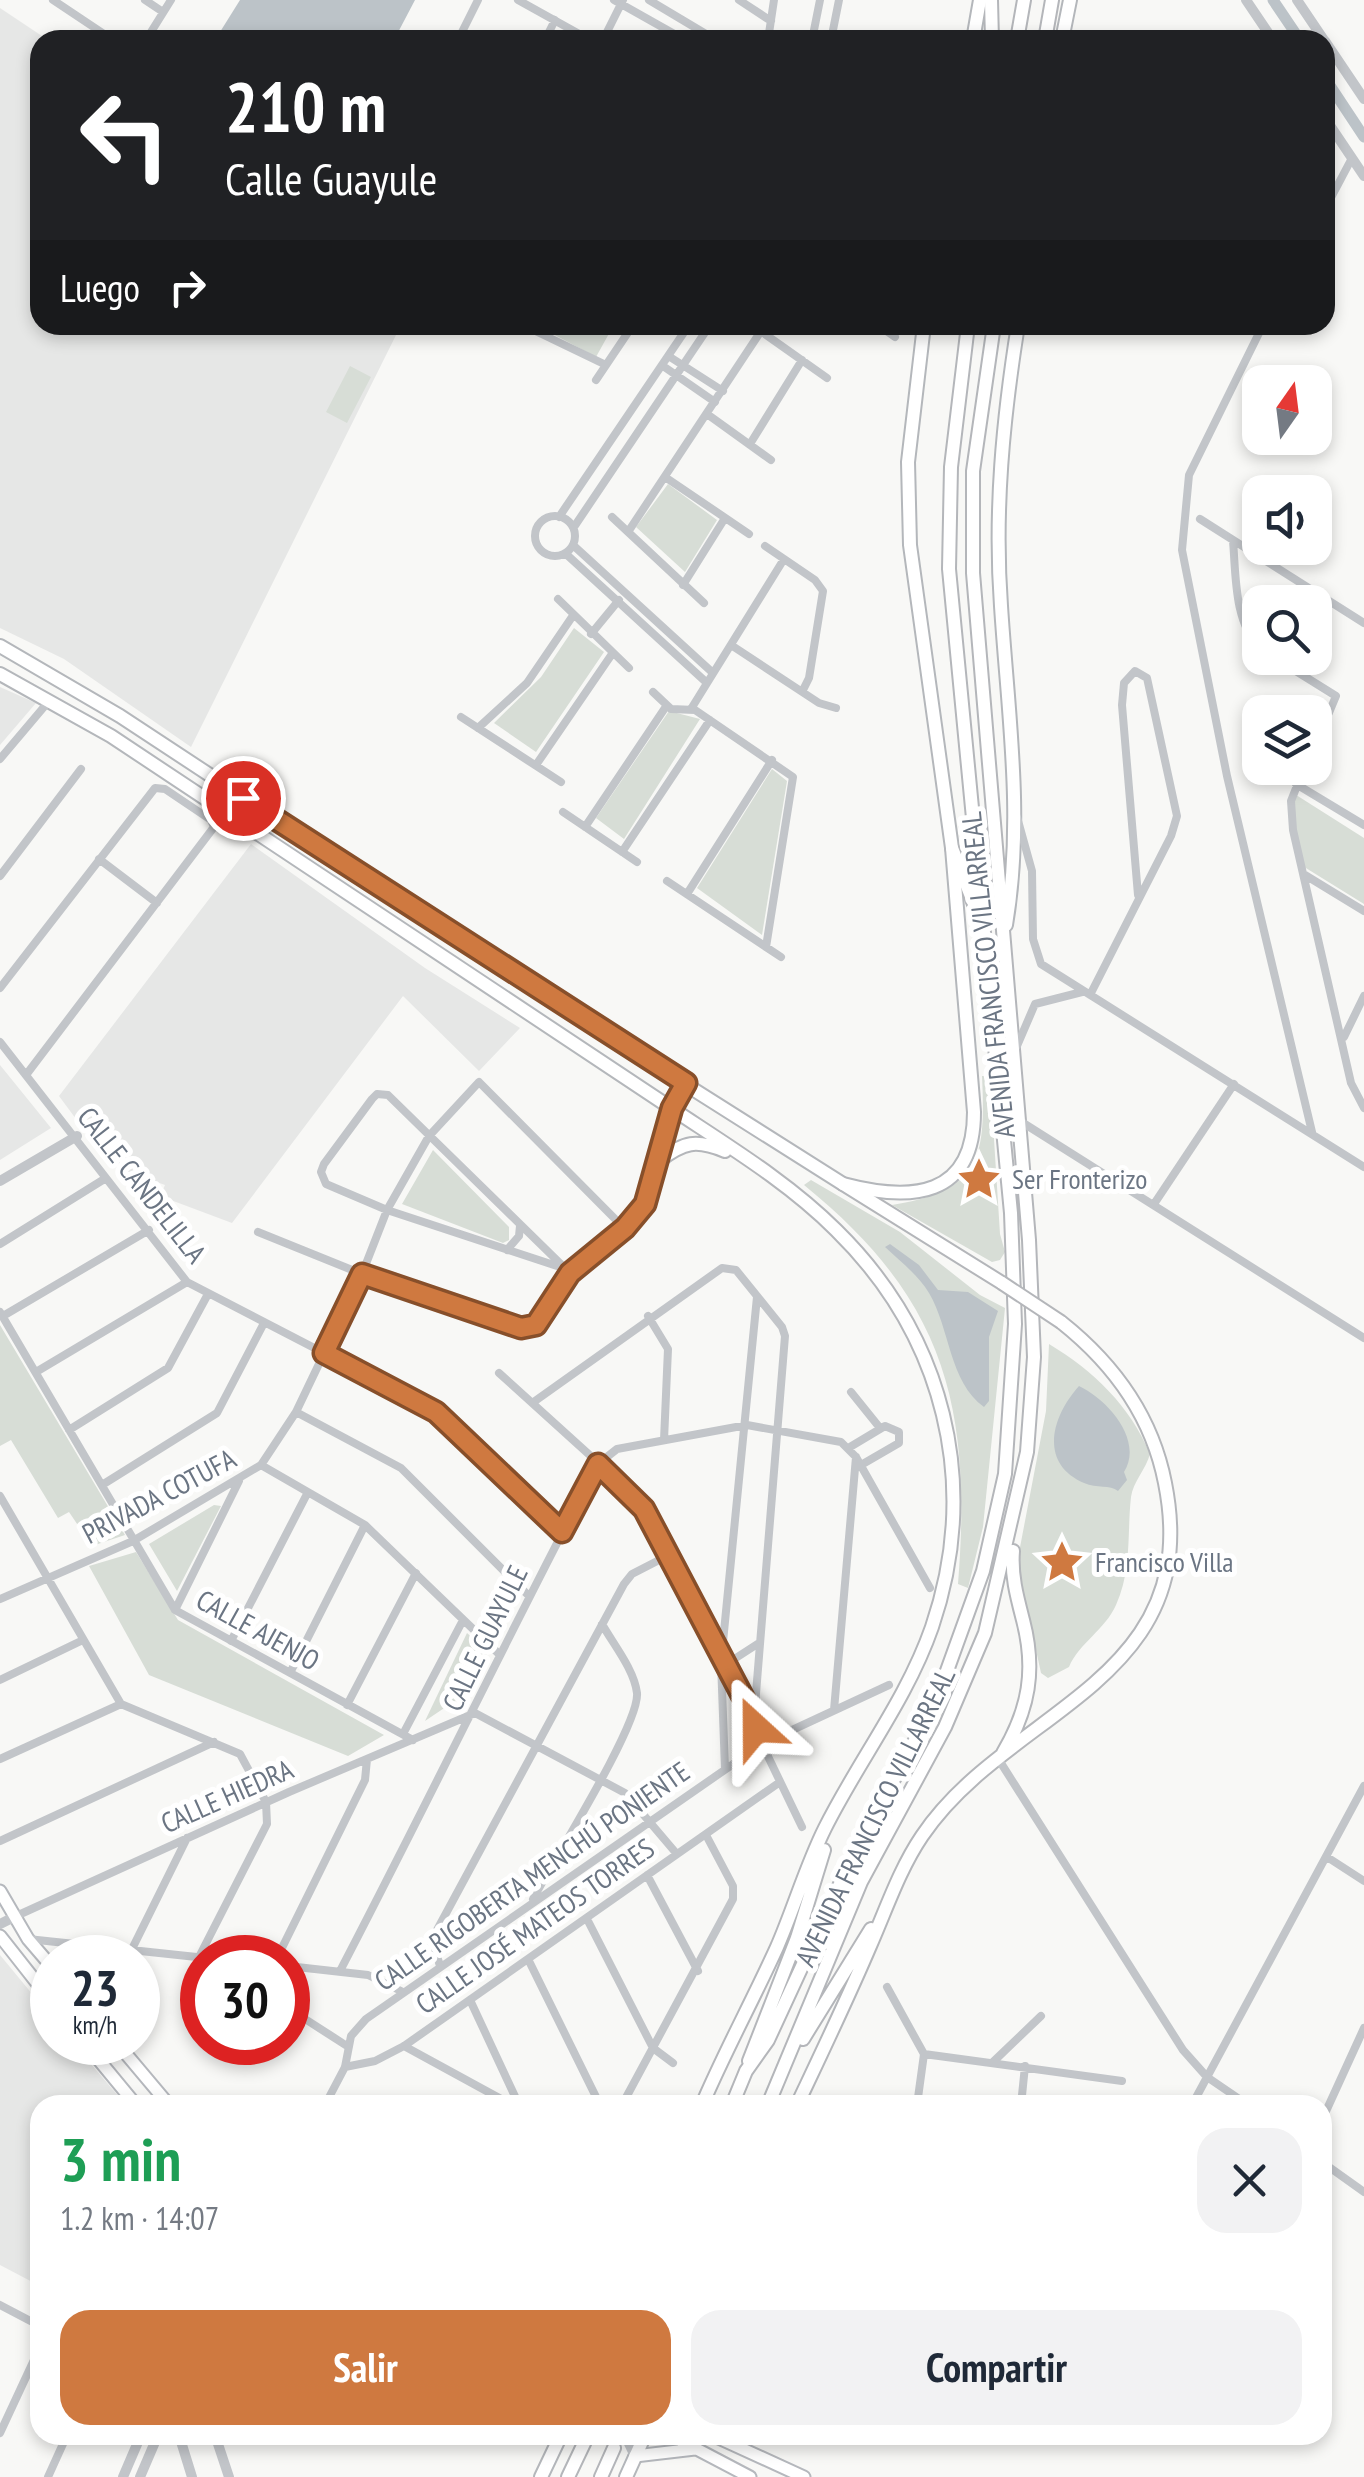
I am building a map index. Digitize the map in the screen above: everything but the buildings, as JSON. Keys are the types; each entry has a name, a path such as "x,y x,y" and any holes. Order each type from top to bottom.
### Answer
{"main road":[{"path":"975,30 980,0"},
{"path":"991,0 992,30"},
{"path":"1019,30 1024,0"},
{"path":"1047,30 1052,0"},
{"path":"1064,30 1070,0"},
{"path":"843,1184 892,1194 920,1192 952,1176 970,1149 974,1133 971,1054 952,848 910,545 908,462 923,335"},
{"name":"AVENIDA FRANCISCO VILLARREAL","path":"736,2095 746,2071 768,2040 859,1843 935,1704 959,1646 996,1521 1012,1403 1015,1324 1003,1104 980,920 949,569 951,468 967,335"},
{"name":"AVENIDA FRANCISCO VILLARREAL","path":"773,2095 861,1882 966,1681 986,1633 1017,1508 1034,1402 1016,1050 973,573 973,471 993,335"},
{"path":"1006,925 1014,873 1016,812 998,519 1002,428 1016,335"},
{"path":"0,646 120,716 843,1184 1002,1282 1061,1322 1102,1358 1148,1424 1168,1495 1166,1561 1154,1609 1139,1640 1089,1690 999,1760 939,1815 916,1847 888,1904 802,2095"},
{"path":"0,674 51,699 746,1158 836,1229 903,1310 922,1350 953,1467 950,1552 931,1629 898,1702 840,1800 706,2095"},
{"path":"952,848 980,920"},
{"path":"660,1160 696,1141 746,1158"},
{"path":"999,1760 1023,1714 1031,1681 1031,1654 1012,1564 1017,1508"},
{"path":"746,2071 754,2039 797,1938 840,1800"},
{"path":"0,1891 30,1940"},
{"path":"784,2072 888,1904"},
{"path":"0,1936 30,1974"},
{"path":"103,2065 128,2095"},
{"path":"135,2065 161,2095"},
{"path":"542,2477 556,2445"},
{"path":"568,2477 583,2445"},
{"path":"626,2477 640,2445"},
{"path":"689,2445 750,2477"},
{"path":"735,2445 804,2477"},
{"path":"601,2477 614,2448"},
{"path":"635,2456 696,2449"}],"street":[{"path":"53,0 97,30"},
{"path":"66,10 73,0"},
{"path":"146,0 163,12"},
{"path":"152,30 172,0"},
{"path":"463,30 478,0"},
{"path":"518,0 572,30"},
{"path":"649,0 699,30"},
{"path":"740,0 771,21"},
{"path":"770,30 774,0"},
{"path":"814,30 820,0"},
{"path":"833,30 839,0"},
{"path":"1246,0 1266,30"},
{"path":"1297,0 1318,30"},
{"path":"607,30 619,1 668,30"},
{"path":"550,30 555,20"},
{"path":"1335,55 1364,99"},
{"path":"1335,133 1364,176"},
{"path":"1335,191 1352,158"},
{"path":"543,335 606,366"},
{"path":"596,380 625,335"},
{"path":"683,335 559,516 544,520 535,538 546,554 566,554 714,673"},
{"path":"703,335 574,527 574,546 707,683"},
{"path":"628,532 759,335"},
{"path":"772,335 827,378"},
{"path":"1258,335 1188,475 1182,550 1227,776 1312,1132"},
{"path":"670,356 723,391"},
{"path":"750,444 802,360"},
{"path":"663,366 715,402"},
{"path":"708,414 771,460"},
{"path":"666,476 749,534"},
{"path":"559,516 574,527"},
{"path":"612,516 704,602"},
{"path":"683,585 725,518"},
{"path":"1200,519 1364,624"},
{"path":"1233,541 1242,613"},
{"path":"566,554 574,546"},
{"path":"766,546 815,580 823,592 809,678 803,690"},
{"path":"691,709 784,558"},
{"path":"591,634 622,597"},
{"path":"558,599 572,617 629,668"},
{"path":"478,728 527,683 572,617"},
{"path":"731,645 836,708"},
{"path":"536,766 612,654"},
{"path":"1086,993 1171,836 1177,816 1146,678 1135,671 1124,683 1122,705 1138,895"},
{"path":"1302,675 1336,696 1332,706"},
{"path":"653,692 667,705 691,709 710,720 789,771 794,782 766,947"},
{"path":"0,758 51,699"},
{"path":"585,827 667,705"},
{"path":"461,717 561,782"},
{"path":"622,852 710,720"},
{"path":"687,894 772,760"},
{"path":"0,876 80,769"},
{"path":"1296,785 1290,813 1351,1082 1364,1108"},
{"path":"1298,785 1363,822"},
{"path":"0,988 155,788 166,789 211,820 214,827 26,1075"},
{"path":"563,812 638,862"},
{"path":"1016,812 1032,870 1035,951 1050,972 1364,1167"},
{"path":"99,859 157,903"},
{"path":"1305,874 1364,911"},
{"path":"667,881 781,957"},
{"path":"1016,1050 1034,1004 1053,996 1086,993"},
{"path":"1343,1039 1364,996"},
{"name":"CALLE CANDELILLA","path":"0,1042 187,1282 436,1412 562,1532"},
{"name":"PRIVADA COTUFA","path":"0,1599 133,1541 262,1465 296,1412 388,1210 429,1136 478,1082 625,1228"},
{"path":"258,1232 362,1274 529,1328 541,1320 570,1273 625,1228 645,1204 672,1108 686,1083"},
{"path":"1154,1204 1234,1084"},
{"path":"560,1267 388,1095 377,1094 372,1099 324,1164 322,1180 326,1184 388,1210 570,1273"},
{"path":"1020,1121 1364,1338"},
{"path":"0,1181 76,1136"},
{"path":"0,1244 106,1178"},
{"path":"508,1250 520,1226"},
{"path":"1,1314 149,1230"},
{"path":"534,1401 648,1316 727,1266 736,1270 785,1336 754,1718"},
{"path":"36,1372 187,1282"},
{"path":"68,1430 168,1368 208,1294"},
{"name":"CALLE RIGOBERTA MENCHÚ PONIENTE","path":"347,2046 356,2028 403,1992 725,1769 723,1664 757,1297"},
{"name":"CALLE AJENJO","path":"1,1314 176,1610 413,1740"},
{"path":"648,1316 668,1348 664,1440"},
{"path":"102,1486 218,1413 264,1323"},
{"path":"499,1373 636,1497 754,1718 762,1744 802,1827"},
{"path":"851,1392 880,1428"},
{"path":"296,1412 401,1468 529,1596"},
{"path":"598,1464 617,1449 747,1425 850,1447 930,1588"},
{"path":"850,1447 880,1428 896,1428 901,1440 859,1461"},
{"path":"834,1710 859,1461"},
{"name":"CALLE GUAYULE","path":"340,1970 474,1714 529,1596 598,1464"},
{"path":"262,1465 365,1526 500,1655"},
{"path":"176,1610 239,1481"},
{"path":"232,1642 308,1492"},
{"path":"0,1496 121,1704 214,1742 248,1762 266,1802 267,1824 213,1935"},
{"path":"0,1519 11,1514"},
{"path":"290,1673 365,1526"},
{"path":"440,1966 435,1949 437,1930 602,1624 632,1574 667,1556"},
{"path":"348,1705 416,1574"},
{"path":"402,1734 462,1622"},
{"path":"530,1903 601,1777 637,1698 632,1678 602,1624"},
{"path":"0,1680 84,1640"},
{"path":"723,1664 759,1643"},
{"path":"725,1769 762,1744 889,1684"},
{"path":"0,1759 121,1704"},
{"path":"474,1714 624,1792 676,1854"},
{"name":"CALLE HIEDRA","path":"0,1924 266,1802 474,1714"},
{"path":"0,1841 214,1742"},
{"path":"288,1935 365,1780 367,1760"},
{"path":"999,1760 1182,2050 1207,2076 1234,2095"},
{"name":"CALLE JOSÉ MATEOS TORRES","path":"345,2067 376,2061 404,2046 780,1782"},
{"path":"1197,2095 1364,1786"},
{"path":"627,2095 698,1971 733,1900 733,1886 706,1835"},
{"path":"138,1935 186,1838"},
{"path":"1327,1857 1364,1881"},
{"path":"647,1875 698,1971"},
{"path":"587,1919 653,2048 674,2063"},
{"path":"530,1961 595,2095"},
{"path":"310,1968 382,1978 403,1992"},
{"path":"886,1988 924,2054 918,2095"},
{"path":"470,2000 511,2095"},
{"path":"994,2062 1041,2016"},
{"path":"310,2022 347,2046 345,2067 330,2095"},
{"path":"1332,2098 1364,2028"},
{"path":"404,2046 496,2095"},
{"path":"924,2054 1122,2081"},
{"path":"1022,2095 1026,2066"},
{"path":"1332,2169 1364,2192"},
{"path":"0,2305 30,2321"},
{"path":"0,2433 30,2368"},
{"path":"48,2477 62,2445"},
{"path":"122,2477 136,2445"},
{"path":"140,2477 154,2445"},
{"path":"182,2445 192,2477"},
{"path":"219,2445 228,2477"},
{"path":"630,2445 635,2456"}],"shaded area":[{"path":"240,0 415,0 399,30 221,30"},
{"path":"0,8 33,30 30,335 396,335 191,747 64,659 0,628"},
{"path":"555,335 608,335 596,357"},
{"path":"350,366 371,377 347,423 326,412"},
{"path":"668,484 717,520 685,572 636,527"},
{"path":"574,628 604,652 536,752 494,723 541,677"},
{"path":"0,687 36,703 0,745"},
{"path":"669,711 700,719 624,839 596,818"},
{"path":"772,769 787,781 762,935 697,888"},
{"path":"1293,793 1364,838 1364,904 1301,865 1288,807"},
{"path":"251,844 425,968 520,1028 479,1071 403,996 232,1223 160,1196 165,1185 110,1165 59,1096"},
{"path":"0,1065 51,1128 0,1160"},
{"path":"982,1076 990,1076 1000,1234 1005,1252 1000,1260 992,1262 892,1205 944,1191 972,1166 982,1129"},
{"path":"433,1150 509,1227 509,1240 503,1243 402,1204"},
{"path":"811,1180 900,1232 980,1295 1005,1308 983,1527 968,1588 958,1584 960,1463 953,1410 940,1361 919,1315 890,1271 852,1228 804,1185"},
{"path":"890,1244 919,1265 938,1290 968,1292 998,1311 989,1337 989,1401 984,1407 964,1384 929,1293 885,1247"},
{"path":"0,1325 125,1535 92,1546 69,1512 58,1518 11,1440 0,1446"},
{"path":"1049,1344 1109,1391 1132,1420 1150,1454 1132,1491 1127,1565 1116,1605 1069,1667 1048,1678 1041,1673 1017,1563 1046,1411"},
{"path":"1079,1386 1111,1410 1126,1434 1127,1480 1118,1491 1089,1485 1069,1474 1055,1451 1054,1438 1062,1411"},
{"path":"214,1505 221,1506 177,1591 149,1544"},
{"path":"136,1552 178,1620 384,1735 348,1756 149,1675 89,1566"},
{"path":"467,1633 488,1652 468,1692 425,1721"},
{"path":"0,1955 30,1991 30,2065 92,2065 117,2095 30,2095 30,2281 0,2265"}],"waterway":[{"path":"1273,0 1293,30"},
{"path":"1335,93 1364,137"}],"place":[{"name":"Ser Fronterizo","path":"979,1179"},
{"name":"Francisco Villa","path":"1062,1562"}],"route":[{"path":"243,798 541,994 686,1083 672,1108 656,1175 637,1217 570,1273 536,1325 521,1328 362,1274 324,1353 436,1412 562,1532 598,1464 644,1509 756,1728"}]}
